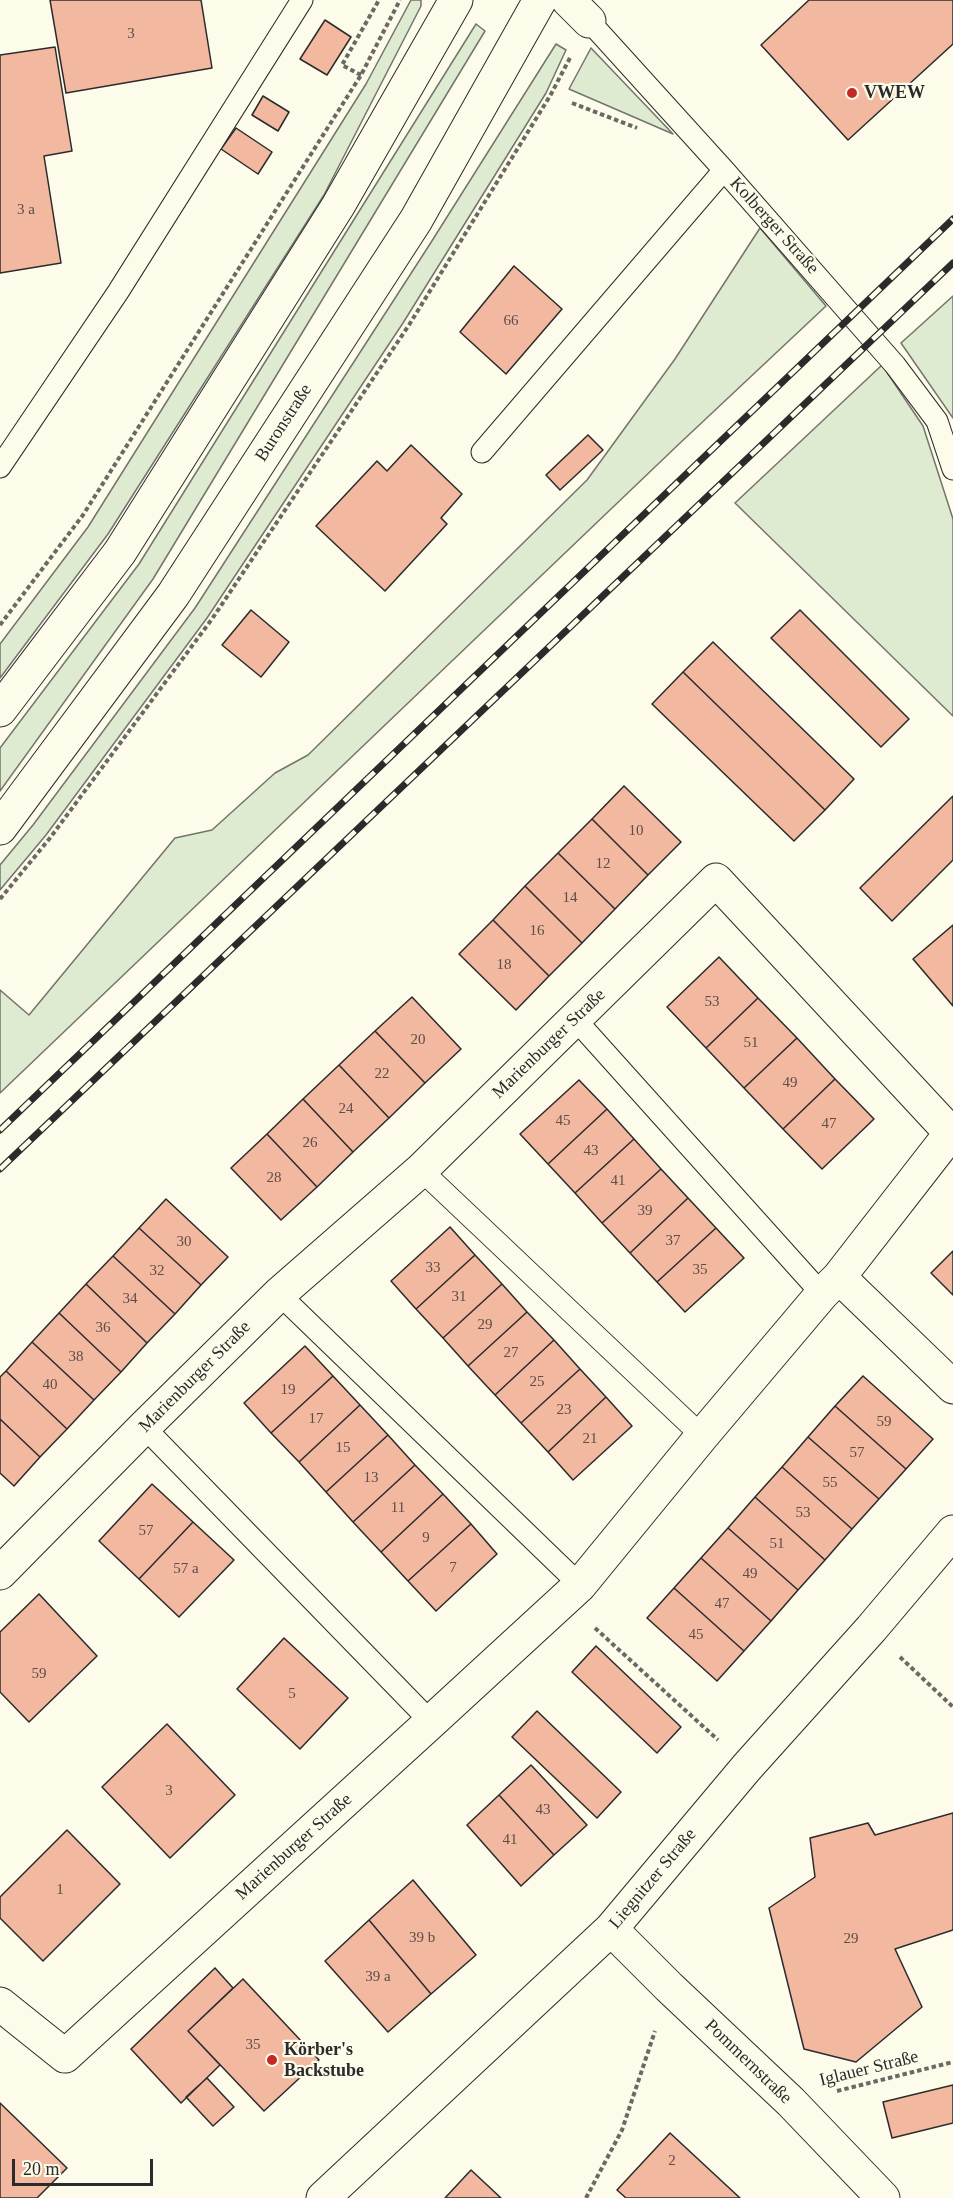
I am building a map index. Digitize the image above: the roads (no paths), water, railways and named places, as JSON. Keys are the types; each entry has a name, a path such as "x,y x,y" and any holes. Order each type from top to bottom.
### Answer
{"street":[{"path":"0,710 126,542 338,206 456,0"},
{"name":"Buronstraße","path":"0,828 173,595 416,220 540,0"},
{"name":"Marienburger Straße","path":"0,1574 279,1294 421,1170 716,880 951,1133 830,1286 572,1592 431,1722 65,2056 0,2004"},
{"path":"830,1286 953,1387"},
{"name":"Liegnitzer Straße","path":"323,2198 611,1929 747,1767 871,1629 953,1532"},
{"name":"Pommernstraße","path":"611,1929 790,2102 883,2198"}],"lane":[{"path":"0,467 118,292 302,0"},
{"name":"Kolberger Straße","path":"579,11 724,170 895,365 937,421 953,469"},
{"path":"482,452 724,170"},
{"path":"574,1019 830,1286"},
{"path":"421,1170 702,1436"},
{"path":"279,1294 572,1592"},
{"path":"144,1427 431,1722"}],"railway":[{"path":"0,1130 953,219"},
{"path":"0,1169 953,263"}],"place":[{"name":"VWEW","path":"852,93"},
{"name":"Körber's Backstube","path":"272,2060"}]}
